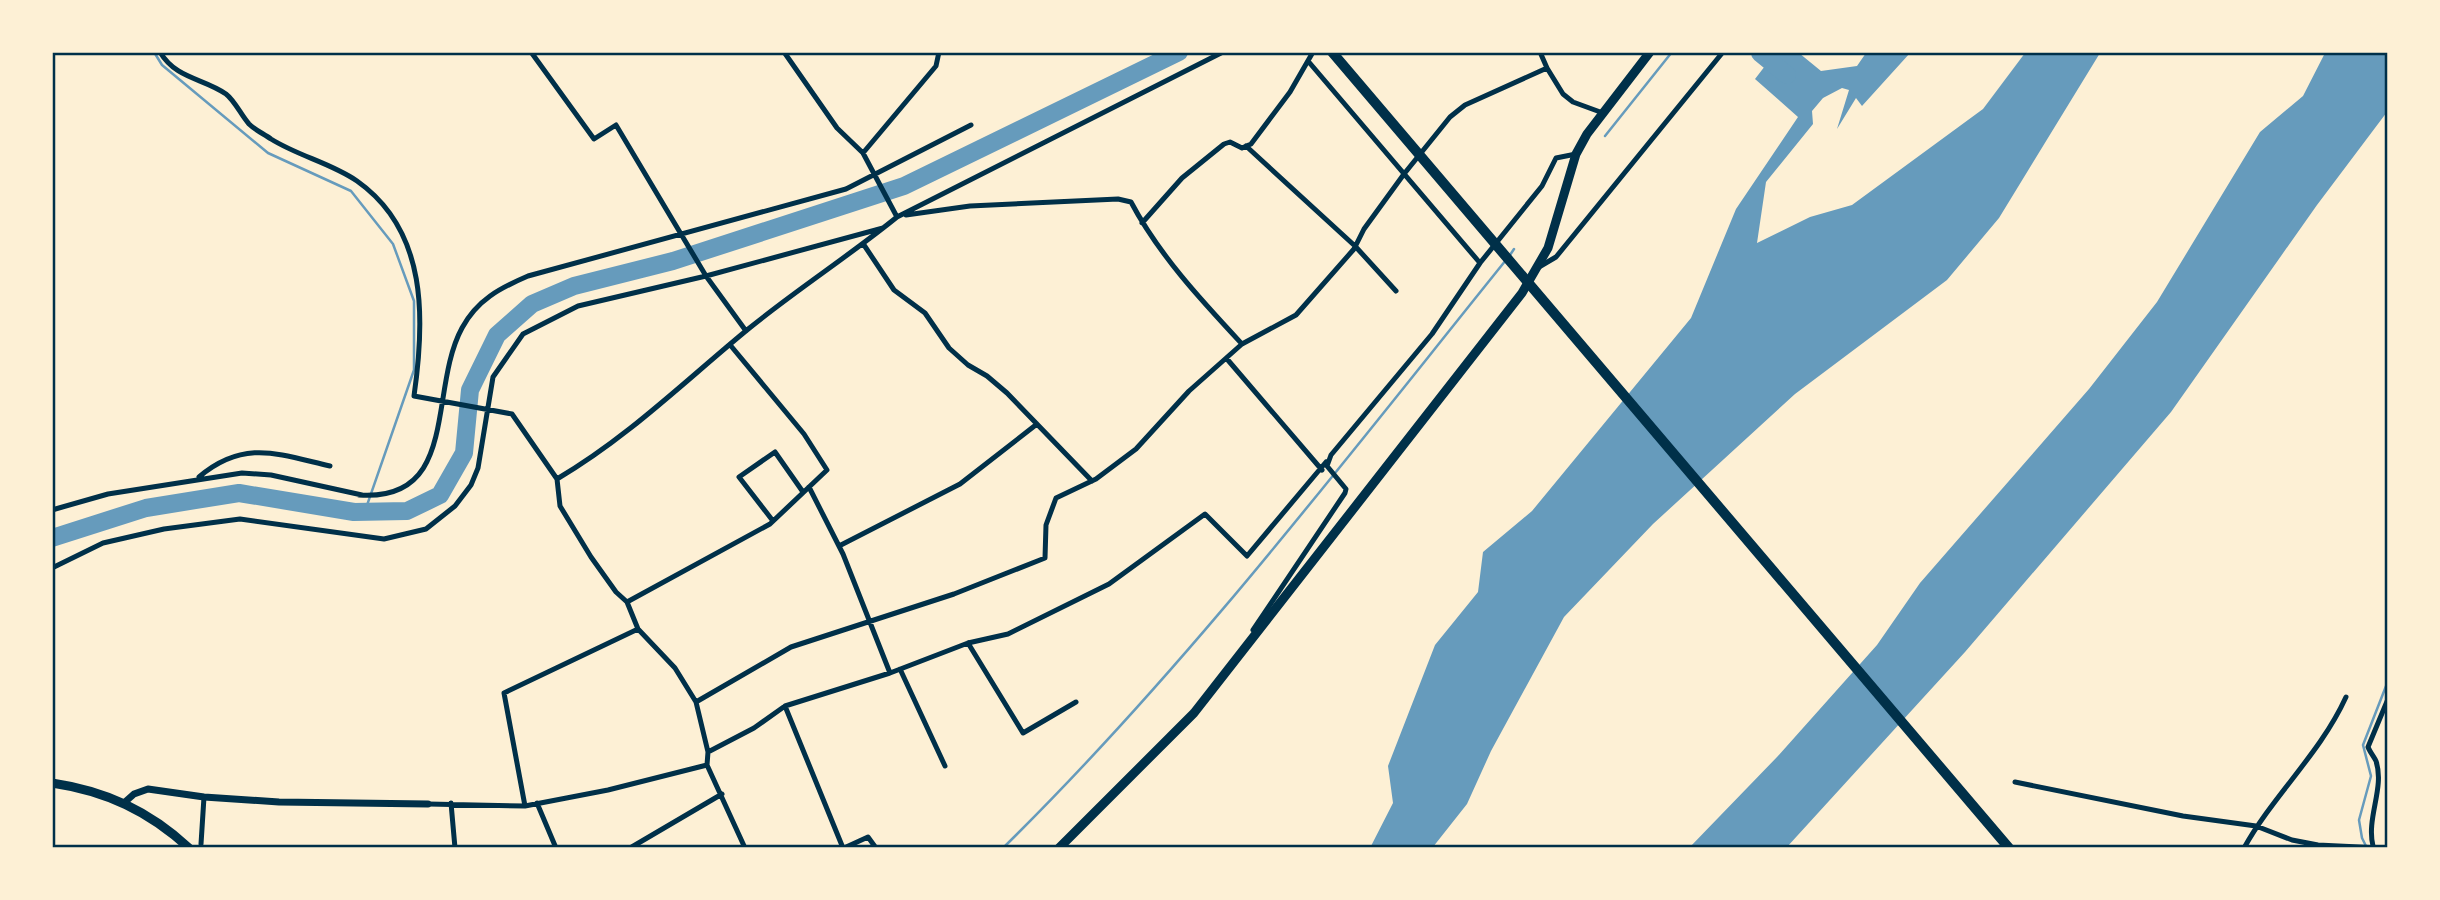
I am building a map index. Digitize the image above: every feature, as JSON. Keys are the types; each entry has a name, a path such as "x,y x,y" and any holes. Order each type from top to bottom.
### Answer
{"highway":[{"path":"1332,52 2009,848"}],"main road":[{"path":"1059,848 1194,713 1539,267 1556,226 1576,154 1603,113 1650,52"},
{"path":"52,783 125,802 149,815 189,848"}],"street":[{"path":"160,52 178,73 227,95 251,126 274,141 356,181 388,212 408,245 419,284 420,355 414,396 486,407 512,414 557,479 560,506 591,557 616,592 627,602 638,629 676,668 696,702 708,752 707,765 745,848"},
{"path":"531,52 594,139 617,125 684,241 746,331"},
{"path":"783,52 837,128 863,153 897,217"},
{"path":"863,153 936,66 939,52"},
{"path":"557,479 671,398 746,331 864,245 897,217 1223,52"},
{"path":"1142,223 1182,178 1224,144 1230,142 1242,148 1247,146 1290,92 1313,52"},
{"path":"1540,52 1563,94 1573,102 1603,113"},
{"path":"1539,267 1556,257 1723,52"},
{"path":"1308,61 1480,262"},
{"path":"696,702 791,647 870,619 954,594 1045,558 1048,513 1056,498 1078,490 1136,449 1189,391 1242,344 1296,316 1355,246 1364,229 1404,174 1450,117 1465,106 1547,68"},
{"path":"52,510 108,494 242,473 271,475 362,495 359,495 383,496 407,486 422,473 436,447 446,369 462,328 492,292 528,276 846,188 971,125"},
{"path":"1247,146 1355,246 1396,291"},
{"path":"708,752 754,728 785,706 890,673 968,643 1007,634 1109,584 1205,514 1247,556 1325,466 1432,334 1480,262 1542,186 1556,158 1576,154"},
{"path":"897,217 970,206 1118,200 1131,202 1142,223 1173,266 1242,344"},
{"path":"52,568 103,543 164,529 240,519 384,539 426,529 455,506 471,485 478,468 493,377 523,334 578,306 706,276 883,228"},
{"path":"864,245 894,290 925,313 949,348 968,365 997,384 1092,481"},
{"path":"627,602 773,521 827,470 804,434 731,346"},
{"path":"1222,679 1346,489 1227,359"},
{"path":"839,546 960,484 1037,424"},
{"path":"197,479 219,460 265,451 330,466"},
{"path":"773,521 739,477 775,452 803,492"},
{"path":"808,487 839,546 890,673"},
{"path":"525,806 504,693 638,629"},
{"path":"968,643 1023,733 1076,702"},
{"path":"900,669 945,766"},
{"path":"2244,848 2256,826 2316,751 2332,727 2346,697"},
{"path":"2015,782 2183,816 2256,826 2305,843 2376,847 2369,826 2376,760 2368,747 2388,699"},
{"path":"785,706 843,848 868,837 876,848"},
{"path":"125,802 148,789 204,797 525,806 608,790 707,765"},
{"path":"630,848 722,794"},
{"path":"201,844 204,797"},
{"path":"451,803 455,848"},
{"path":"537,803 556,848"}],"water":[{"path":"1775,53 1799,53 1821,71 1857,66 1866,53 1910,53 1862,106 1856,98 1837,129 1849,90 1842,88 1823,98 1812,111 1813,124 1766,182 1757,243 1810,217 1852,205 1983,109 2025,53 2100,53 1999,218 1947,280 1795,394 1653,524 1564,617 1491,751 1467,804 1433,847 1370,848 1393,803 1388,766 1435,645 1478,592 1483,552 1532,511 1691,318 1736,209 1798,117 1755,79"},
{"path":"2325,53 2387,53 2387,112 2317,205 2171,412 1965,652 1787,847 1689,848 1777,757 1877,645 1920,583 2089,389 2157,302 2260,132 2303,96"}],"waterway":[{"path":"154,52 162,65 268,153 351,191 393,244 414,301 414,370 365,511"},
{"path":"52,538 146,508 239,493 354,512 407,511 440,495 464,453 470,390 497,335 532,304 574,286 673,261 904,186 1179,52"},
{"path":"1605,136 1672,52"},
{"path":"1760,53 1787,75"},
{"path":"1510,255 1514,249"},
{"path":"1003,848 1136,708 1263,562 1506,260"},
{"path":"2367,848 2359,820 2371,776 2363,745 2388,681"}]}
